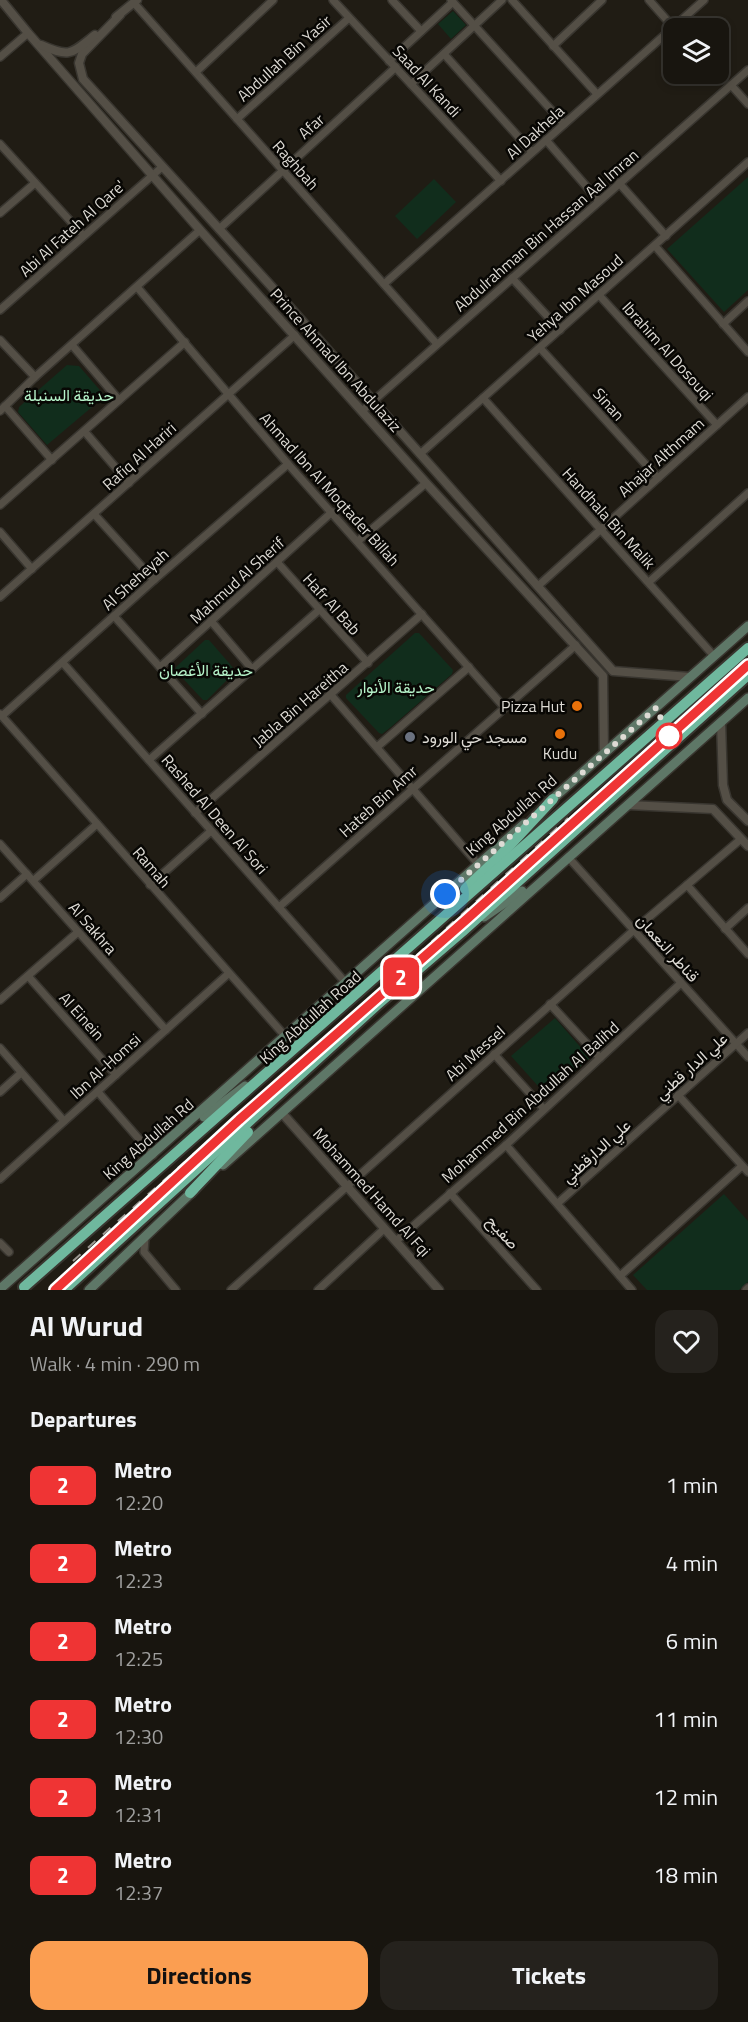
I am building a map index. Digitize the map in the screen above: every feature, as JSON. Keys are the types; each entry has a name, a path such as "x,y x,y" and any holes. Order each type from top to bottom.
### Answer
{"highway":[{"name":"King Abdullah Road","path":"24,1287 748,648"},
{"path":"64,1290 376,1005 462,932 748,675"},
{"path":"442,919 461,893 499,857 553,799"},
{"path":"190,1193 299,1077"}],"main road":[{"name":"King Abdullah Rd","path":"0,1287 155,1153 478,864 748,627"},
{"path":"89,1290 190,1193 748,698"},
{"path":"462,932 552,871"},
{"path":"155,1153 246,1085 280,1063"},
{"path":"13,1290 12,1282 25,1267"}],"street":[{"name":"Prince Ahmad Ibn Abdulaziz","path":"2,0 28,33 200,230 426,483 603,676 604,754"},
{"path":"196,72 273,0"},
{"name":"Saad Al Kandi","path":"333,0 501,181"},
{"path":"392,0 421,31"},
{"path":"411,84 502,0"},
{"path":"512,0 597,94"},
{"path":"553,46 602,0"},
{"path":"649,0 665,18"},
{"name":"Al Dakhela","path":"683,18 704,0"},
{"path":"36,42 58,52 67,53 76,50 135,1"},
{"name":"Raghbah","path":"135,1 437,344"},
{"path":"389,61 452,1 564,124"},
{"name":"Prince Ahmad Ibn Abdulaziz","path":"120,15 82,54 79,63 82,78 613,671 690,677"},
{"name":"Abdullah Bin Yasir","path":"237,119 349,18"},
{"path":"0,57 28,33"},
{"name":"Al Dakhela","path":"384,284 663,36"},
{"path":"444,54 532,152"},
{"name":"Afar","path":"219,229 396,67"},
{"name":"Abdulrahman Bin Hassan Aal Imran","path":"362,411 748,70"},
{"path":"731,85 748,104"},
{"path":"546,140 599,201"},
{"path":"0,144 84,235"},
{"name":"Yehya Ibn Masoud","path":"420,454 748,162"},
{"name":"Abi Al Fateh Al Qare'","path":"0,310 162,166"},
{"path":"0,213 35,183"},
{"path":"620,183 666,236"},
{"path":"52,460 2,409 34,377 200,230"},
{"path":"655,246 748,352"},
{"path":"512,278 560,330"},
{"name":"Ahmad Ibn Al Moqtader Billah","path":"137,287 288,464 504,707"},
{"name":"Ibrahim Al Dosouqi","path":"599,295 717,425"},
{"path":"723,324 748,301"},
{"name":"Rafiq Al Hariri","path":"0,597 295,335"},
{"path":"0,340 34,377"},
{"path":"0,505 185,342"},
{"path":"72,345 119,400"},
{"name":"Sinan","path":"540,348 657,478"},
{"path":"318,360 327,351"},
{"name":"Handhala Bin Malik","path":"483,398 714,656"},
{"name":"Ahajar Althmam","path":"538,586 657,478 746,402"},
{"path":"85,432 129,483"},
{"name":"Al Sheheyah","path":"1,715 288,464"},
{"path":"358,541 426,483"},
{"path":"649,582 748,493"},
{"name":"Mahmud Al Sherif","path":"160,667 332,512"},
{"path":"94,514 154,580"},
{"path":"0,532 32,569"},
{"name":"Hafr Al Bab","path":"277,562 368,663"},
{"path":"149,760 319,610"},
{"name":"Jabla Bin Hareitha","path":"195,813 422,614"},
{"path":"114,616 202,714"},
{"path":"211,621 252,669"},
{"name":"Hateb Bin Amr","path":"279,907 576,645"},
{"name":"Rashed Al Deen Al Sori","path":"63,663 346,982"},
{"path":"377,747 469,667"},
{"path":"332,695 478,864"},
{"name":"Ramah","path":"1,715 285,1036"},
{"path":"721,722 723,785 727,800 748,820"},
{"path":"628,805 713,809 748,846"},
{"path":"34,880 97,824"},
{"path":"150,885 211,831"},
{"name":"Abi Messel","path":"231,1290 550,1004 741,839"},
{"name":"Al Sakhra","path":"0,844 166,1030"},
{"name":"قناطر النعمان","path":"568,857 748,1058"},
{"path":"0,898 27,874"},
{"path":"687,885 748,954"},
{"path":"725,928 748,908"},
{"path":"0,1000 78,932"},
{"name":"Ibn Al-Homsi","path":"0,1179 228,974"},
{"name":"Al Einein","path":"28,976 116,1075"},
{"name":"Mohammed Bin Abdullah Al Balihd","path":"396,1241 506,1145 681,983"},
{"path":"550,1004 600,1058"},
{"name":"علي الدار قطني","path":"652,1120 748,1033"},
{"path":"0,1048 64,1121"},
{"path":"494,1054 544,1109"},
{"path":"0,1092 21,1073"},
{"path":"98,1092 155,1153"},
{"path":"678,1095 748,1172"},
{"name":"Mohammed Hamd Al Fqi","path":"282,1113 439,1290"},
{"name":"علي الدارقطني","path":"558,1203 652,1120"},
{"path":"506,1145 632,1290"},
{"path":"620,1276 742,1166"},
{"name":"صفيح","path":"450,1193 537,1290"},
{"path":"318,1290 384,1229"},
{"path":"145,1238 144,1252 176,1290"},
{"path":"0,1243 9,1252"}],"green space":[{"path":"453,11 466,25 451,39 438,24"},
{"path":"748,177 748,290 724,312 667,249"},
{"path":"434,179 456,202 417,239 395,216"},
{"name":"حديقة السنبلة","path":"67,365 79,366 105,396 47,445 18,412 19,407"},
{"name":"حديقة الأنوار","path":"415,633 419,633 453,670 452,674 391,727 382,734 379,733 346,698 346,695"},
{"name":"حديقة الأغصان","path":"205,640 209,640 236,671 207,700 203,700 175,670"},
{"path":"555,1018 590,1058 547,1096 511,1056"},
{"path":"724,1194 748,1221 748,1282 739,1290 647,1290 633,1275"}],"railway":[{"path":"73,1261 568,818"},
{"path":"80,1267 113,1237"}],"metro line":[{"name":"2","path":"55,1290 168,1184 467,919 748,665"}],"place":[{"name":"Pizza Hut","path":"577,706"},
{"name":"Kudu","path":"560,734"},
{"name":"مسجد حي الورود","path":"410,737"}],"route":[{"path":"445,894 656,708 669,736"}]}
